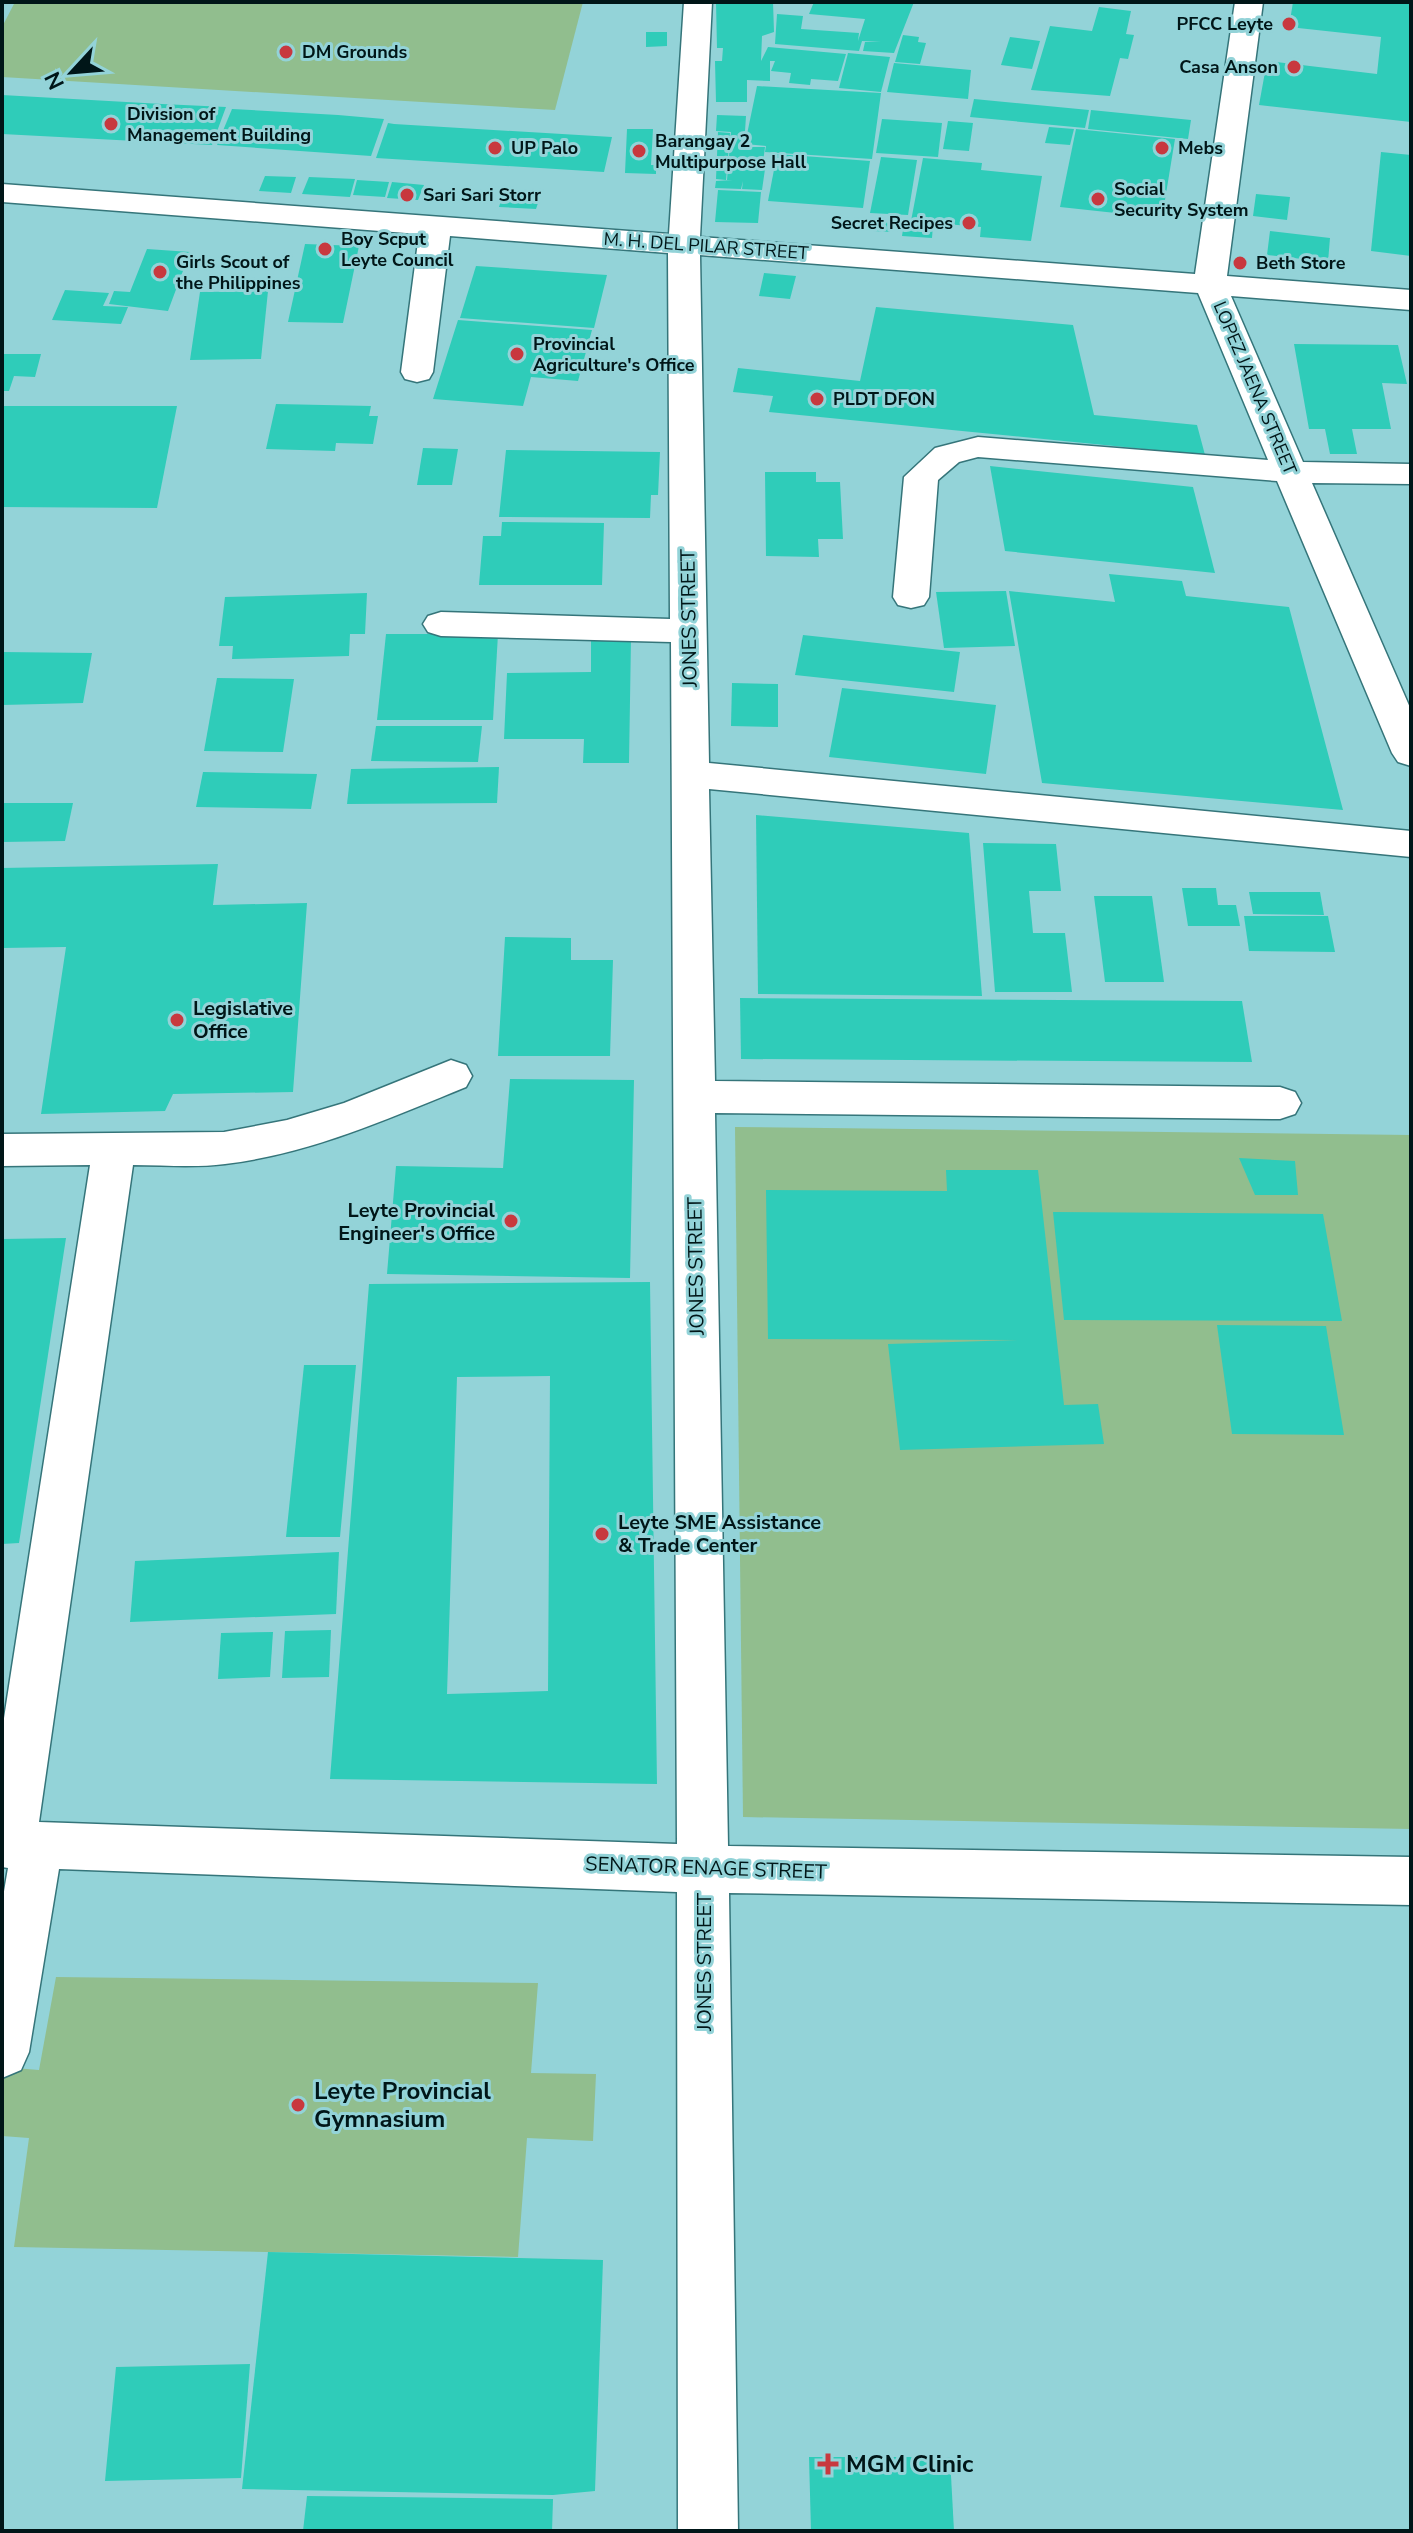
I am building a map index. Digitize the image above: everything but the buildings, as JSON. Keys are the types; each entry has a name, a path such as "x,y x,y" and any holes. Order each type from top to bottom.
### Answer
{"street":[{"name":"JONES STREET","path":"698,2 684,245 708,2531"},
{"name":"LOPEZ JAENA STREET","path":"1249,2 1210,284 1411,753"},
{"name":"M. H. DEL PILAR STREET","path":"2,193 1411,300"},
{"path":"417,372 436,226"},
{"path":"911,597 921,477 947,455 978,447 1292,472 1411,474"},
{"path":"441,624 689,631"},
{"path":"691,774 1411,844"},
{"path":"2,1150 224,1148 287,1136 357,1115 451,1076"},
{"path":"694,1097 1280,1103"},
{"path":"2,2052 17,1844 114,1148"},
{"name":"SENATOR ENAGE STREET","path":"17,1844 703,1869 1411,1881"}],"green space":[{"name":"DM Grounds","path":"15,2 583,2 555,110 2,77 2,27"},
{"path":"735,1127 1411,1135 1411,1829 743,1817"},
{"name":"Leyte Provincial Gymnasium","path":"56,1977 538,1983 531,2073 596,2074 593,2141 527,2138 518,2257 14,2247 29,2138 2,2136 2,2067 39,2070"}],"place":[{"name":"PFCC Leyte","path":"1289,24"},
{"name":"DM Grounds","path":"286,52"},
{"name":"Casa Anson","path":"1294,67"},
{"name":"Division of Management Building","path":"111,124"},
{"name":"UP Palo","path":"495,148"},
{"name":"Mebs","path":"1162,148"},
{"name":"Barangay 2 Multipurpose Hall","path":"639,151"},
{"name":"Sari Sari Storr","path":"407,195"},
{"name":"Social Security System","path":"1098,199"},
{"name":"Secret Recipes","path":"969,223"},
{"name":"Boy Scput Leyte Council","path":"325,249"},
{"name":"Beth Store","path":"1240,263"},
{"name":"Girls Scout of the Philippines","path":"160,272"},
{"name":"Provincial Agriculture's Office","path":"517,354"},
{"name":"PLDT DFON","path":"817,399"},
{"name":"Legislative Office","path":"177,1020"},
{"name":"Leyte Provincial Engineer's Office","path":"511,1221"},
{"name":"Leyte SME Assistance & Trade Center","path":"602,1534"},
{"name":"Leyte Provincial Gymnasium","path":"298,2105"},
{"name":"MGM Clinic","path":"828,2464"}]}
